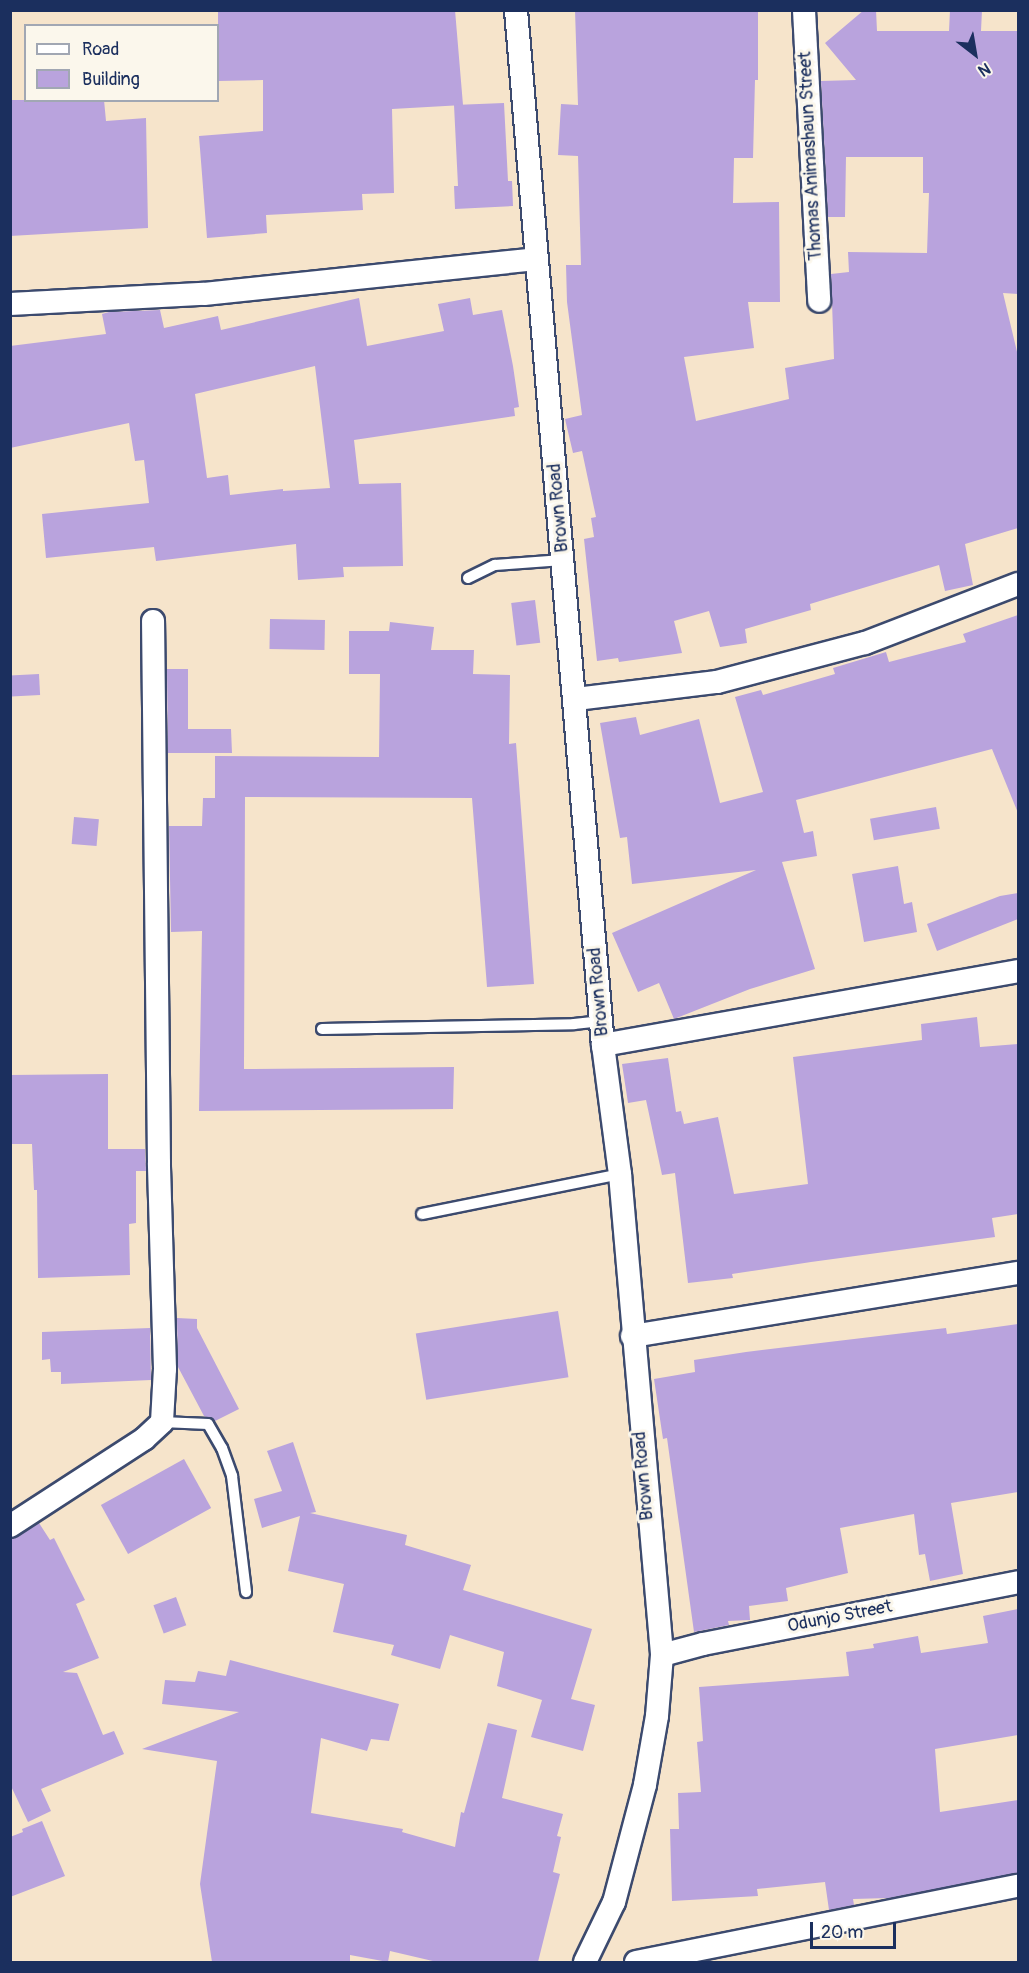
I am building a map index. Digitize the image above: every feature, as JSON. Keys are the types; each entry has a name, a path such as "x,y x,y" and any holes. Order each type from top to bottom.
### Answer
{"street":[{"name":"Brown Road","path":"516,10 576,699 603,1045 620,1174 632,1336 662,1655 657,1716 645,1785 614,1902 585,1962"},
{"name":"Thomas Animashaun Street","path":"804,10 819,301"},
{"path":"10,304 204,294 536,259"},
{"path":"576,699 717,682 866,643 1018,584"},
{"path":"10,1526 144,1439 162,1422 165,1369 159,1163 153,621"},
{"path":"603,1045 1018,971"},
{"path":"632,1336 1018,1273"},
{"name":"Odunjo Street","path":"662,1655 704,1644 1018,1582"},
{"path":"636,1962 1018,1886"}],"lane":[{"path":"468,578 495,566 563,560"},
{"path":"322,1029 574,1024 602,1021"},
{"path":"422,1214 620,1174"},
{"path":"162,1422 208,1424 222,1448 232,1476 246,1592"}],"building":[{"path":"218,10 455,10 463,105 392,109 394,193 362,194 363,210 266,215 267,233 207,238 199,136 263,131 263,80 219,81"},
{"path":"575,10 758,10 758,80 755,80 753,158 734,158 733,203 779,202 780,302 748,302 754,348 684,357 696,421 789,399 785,368 834,359 831,274 849,272 848,252 927,253 929,193 923,193 923,157 846,157 845,217 828,217 821,81 856,80 825,43 864,10 876,10 877,31 949,31 950,10 982,10 981,31 1018,31 1018,294 1003,293 1018,356 1018,528 965,544 973,585 945,591 939,565 810,604 811,610 745,629 747,643 720,647 709,611 674,621 682,653 619,662 618,658 597,661 584,539 594,537 591,518 596,517 582,451 573,453 565,419 582,415 567,302 566,265 581,265 578,156 558,155 561,104 578,105"},
{"path":"10,100 104,102 106,121 146,118 148,228 10,236"},
{"path":"504,103 508,181 512,181 513,206 455,209 454,186 458,186 454,105"},
{"path":"359,298 367,346 444,331 438,304 470,298 473,315 502,310 519,407 514,408 515,416 354,440 359,484 401,483 403,566 343,567 344,577 298,580 296,544 156,561 154,547 46,558 42,514 149,503 144,460 135,461 129,423 10,448 10,346 106,334 102,314 109,312 160,310 164,328 218,316 221,330","holes":["315,366 330,488 283,491 283,489 230,495 228,475 207,478 195,394"]},
{"path":"535,600 540,643 516,646 511,603"},
{"path":"1018,615 1018,813 992,749 796,800 804,833 813,831 817,856 782,862 815,969 750,989 674,1019 659,983 638,992 612,933 756,870 632,884 627,837 620,838 600,723 636,717 640,735 699,719 720,803 763,792 735,697 761,690 763,695 835,674 833,668 886,652 889,662 966,642 963,634"},
{"path":"270,619 325,620 324,650 269,649"},
{"path":"390,622 434,627 431,650 474,650 473,674 510,675 509,744 516,743 534,984 487,987 472,798 245,797 244,1069 454,1067 453,1109 199,1111 202,931 171,932 169,826 202,826 203,798 215,798 215,756 379,757 380,674 349,674 349,631 389,631"},
{"path":"167,669 188,669 188,729 231,729 232,753 168,753"},
{"path":"39,674 40,695 11,696 10,676"},
{"path":"936,807 940,829 874,840 870,819"},
{"path":"74,817 99,819 97,846 72,844"},
{"path":"898,866 904,904 912,902 917,932 864,942 852,874"},
{"path":"1018,893 1018,919 937,951 927,924 1000,896"},
{"path":"977,1017 980,1047 1018,1044 1018,1214 992,1218 995,1237 811,1262 732,1274 733,1278 688,1283 675,1173 662,1175 646,1100 628,1103 622,1064 668,1058 676,1112 681,1111 684,1124 718,1117 734,1194 808,1184 793,1057 922,1040 921,1024"},
{"path":"108,1074 108,1149 145,1149 146,1171 136,1171 136,1223 129,1224 130,1275 38,1278 37,1190 34,1190 32,1144 10,1144 10,1075"},
{"path":"558,1311 568,1377 426,1400 416,1334"},
{"path":"177,1318 197,1319 197,1328 239,1409 215,1421 204,1416 178,1367"},
{"path":"1018,1324 1018,1492 951,1503 963,1574 930,1581 925,1554 919,1555 914,1514 840,1528 848,1573 786,1588 788,1601 749,1606 750,1620 728,1621 729,1625 694,1632 667,1438 663,1439 654,1379 695,1372 694,1360 746,1352 946,1328 947,1334"},
{"path":"150,1328 151,1380 61,1384 61,1372 51,1372 50,1359 42,1360 42,1332"},
{"path":"293,1442 316,1512 310,1513 407,1535 405,1545 471,1565 463,1590 592,1629 571,1699 595,1705 583,1751 531,1737 542,1700 497,1686 504,1652 450,1635 440,1669 391,1655 394,1645 333,1632 344,1584 288,1571 300,1516 262,1528 254,1499 282,1491 267,1451"},
{"path":"184,1459 211,1508 128,1554 101,1505"},
{"path":"39,1523 50,1540 54,1538 85,1600 76,1604 99,1658 63,1672 77,1673 103,1735 114,1731 124,1754 41,1789 51,1811 28,1822 10,1784 10,1539"},
{"path":"176,1597 186,1625 164,1633 153,1605"},
{"path":"1018,1609 1018,1735 935,1749 940,1812 1018,1800 1018,1873 889,1898 853,1899 854,1905 829,1910 825,1882 757,1889 758,1896 672,1901 670,1829 679,1829 678,1793 701,1792 697,1742 703,1741 699,1687 849,1676 846,1652 874,1648 873,1644 918,1636 921,1653 988,1643 983,1616"},
{"path":"230,1660 399,1704 389,1741 371,1739 367,1751 321,1738 311,1813 403,1829 402,1832 455,1847 461,1812 464,1813 488,1723 517,1730 502,1798 563,1814 557,1836 561,1837 553,1872 560,1874 538,1962 437,1962 390,1951 388,1962 350,1955 350,1962 212,1962 200,1884 217,1761 142,1749 239,1712 162,1704 165,1680 195,1682 198,1671 226,1676"},
{"path":"42,1821 65,1876 10,1897 10,1837"}]}
